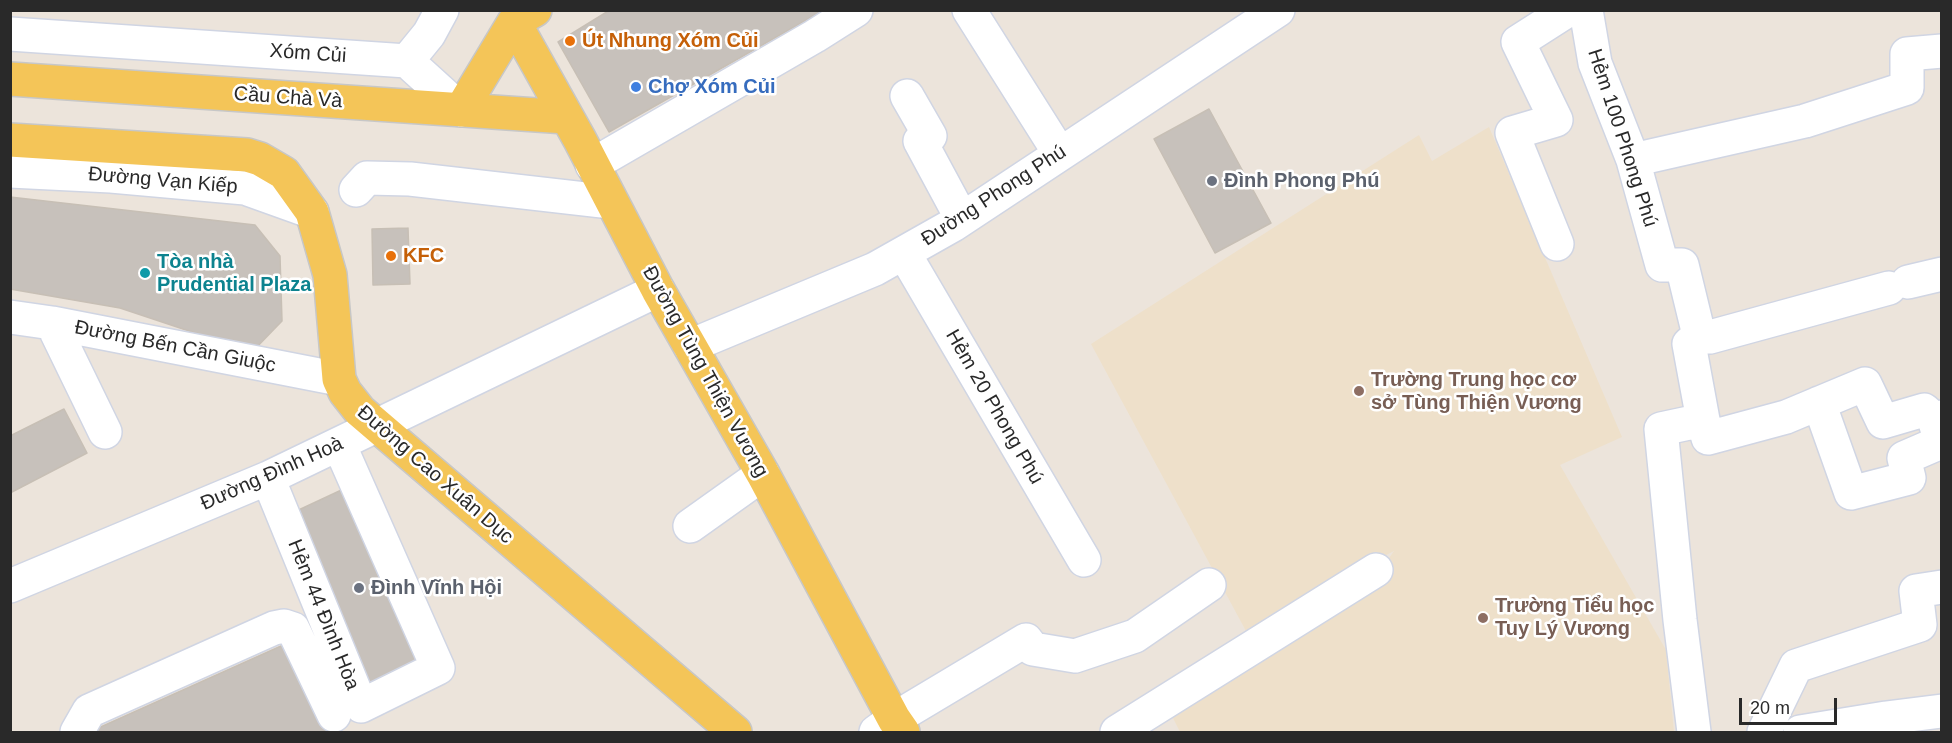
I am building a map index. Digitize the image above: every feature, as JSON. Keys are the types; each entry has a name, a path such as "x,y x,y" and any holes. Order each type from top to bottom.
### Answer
{"main road":[{"name":"Đường Tùng Thiện Vương","path":"519,14 566,117 658,290 763,474 891,728"},
{"path":"461,110 519,14"},
{"name":"Cầu Chà Và","path":"10,79 566,117"},
{"name":"Đường Cao Xuân Dục","path":"10,140 247,154 261,159 284,173 312,212 330,274 339,379 345,392 360,411 735,732"}],"street":[{"path":"442,10 429,34 407,61 461,110"},
{"path":"592,165 856,10"},
{"path":"969,10 1060,154"},
{"name":"Đường Phong Phú","path":"690,346 875,269 904,253 962,219 1278,10"},
{"path":"1557,244 1512,133 1556,120 1518,42 1568,10"},
{"name":"Hẻm 100 Phong Phú","path":"1586,10 1595,63 1633,159 1662,265 1682,265 1699,335"},
{"name":"Xóm Củi","path":"10,34 48,24 407,61"},
{"path":"1633,159 1804,121 1906,88 1907,54 1941,51"},
{"path":"907,96 930,136 920,141 962,219"},
{"name":"Đường Vạn Kiếp","path":"10,171 111,176 245,188 312,212"},
{"path":"356,190 367,178 410,179 611,202"},
{"name":"Hẻm 20 Phong Phú","path":"904,253 1084,560"},
{"path":"1819,403 1851,493 1909,478 1904,458 1941,442 1938,418 1924,410 1883,422 1864,384 1819,403 1786,417 1708,438 1689,344 1699,335 1710,337 1941,274"},
{"name":"Đường Đình Hoà","path":"10,586 268,477 658,290"},
{"name":"Đường Bến Cần Giuộc","path":"10,317 52,322 339,379"},
{"path":"52,322 105,432"},
{"path":"1694,732 1661,429 1703,420"},
{"name":"Hẻm 44 Đình Hòa","path":"268,477 361,706 438,668 339,444"},
{"path":"690,526 763,474"},
{"path":"1117,732 1376,570"},
{"path":"891,728 1026,640 1033,649 1075,656 1135,636 1209,585"},
{"path":"1764,732 1796,666 1920,625 1916,591 1941,587"},
{"path":"77,732 89,711 274,628 284,626 293,629 334,715"},
{"path":"1800,732 1941,711"}],"shaded area":[{"name":"Trường Trung học cơ sở Tùng Thiện Vương","path":"1489,127 1622,437 1560,465 1666,650 1674,732 1180,732 1170,712 1369,587 1394,551 1280,609 1246,631 1091,344 1419,135 1432,161"}],"building":[{"name":"Chợ Xóm Củi","path":"610,10 824,10 609,132 558,42"},
{"name":"Đình Phong Phú","path":"1209,109 1271,223 1215,253 1154,139"},
{"name":"Tòa nhà Prudential Plaza","path":"10,197 255,225 280,256 282,321 252,352 120,308 10,289"},
{"name":"KFC","path":"408,228 410,284 373,285 372,229"},
{"path":"64,409 87,453 10,493 10,436"},
{"name":"Đình Vĩnh Hội","path":"350,486 429,663 369,690 290,514"},
{"path":"290,642 330,732 95,732 94,730"}],"place":[{"name":"Út Nhung Xóm Củi","path":"570,41"},
{"name":"Chợ Xóm Củi","path":"636,87"},
{"name":"Đình Phong Phú","path":"1212,181"},
{"name":"KFC","path":"391,256"},
{"name":"Tòa nhà Prudential Plaza","path":"145,273"},
{"name":"Trường Trung học cơ sở Tùng Thiện Vương","path":"1359,391"},
{"name":"Đình Vĩnh Hội","path":"359,588"},
{"name":"Trường Tiểu học Tuy Lý Vương","path":"1483,618"}]}
